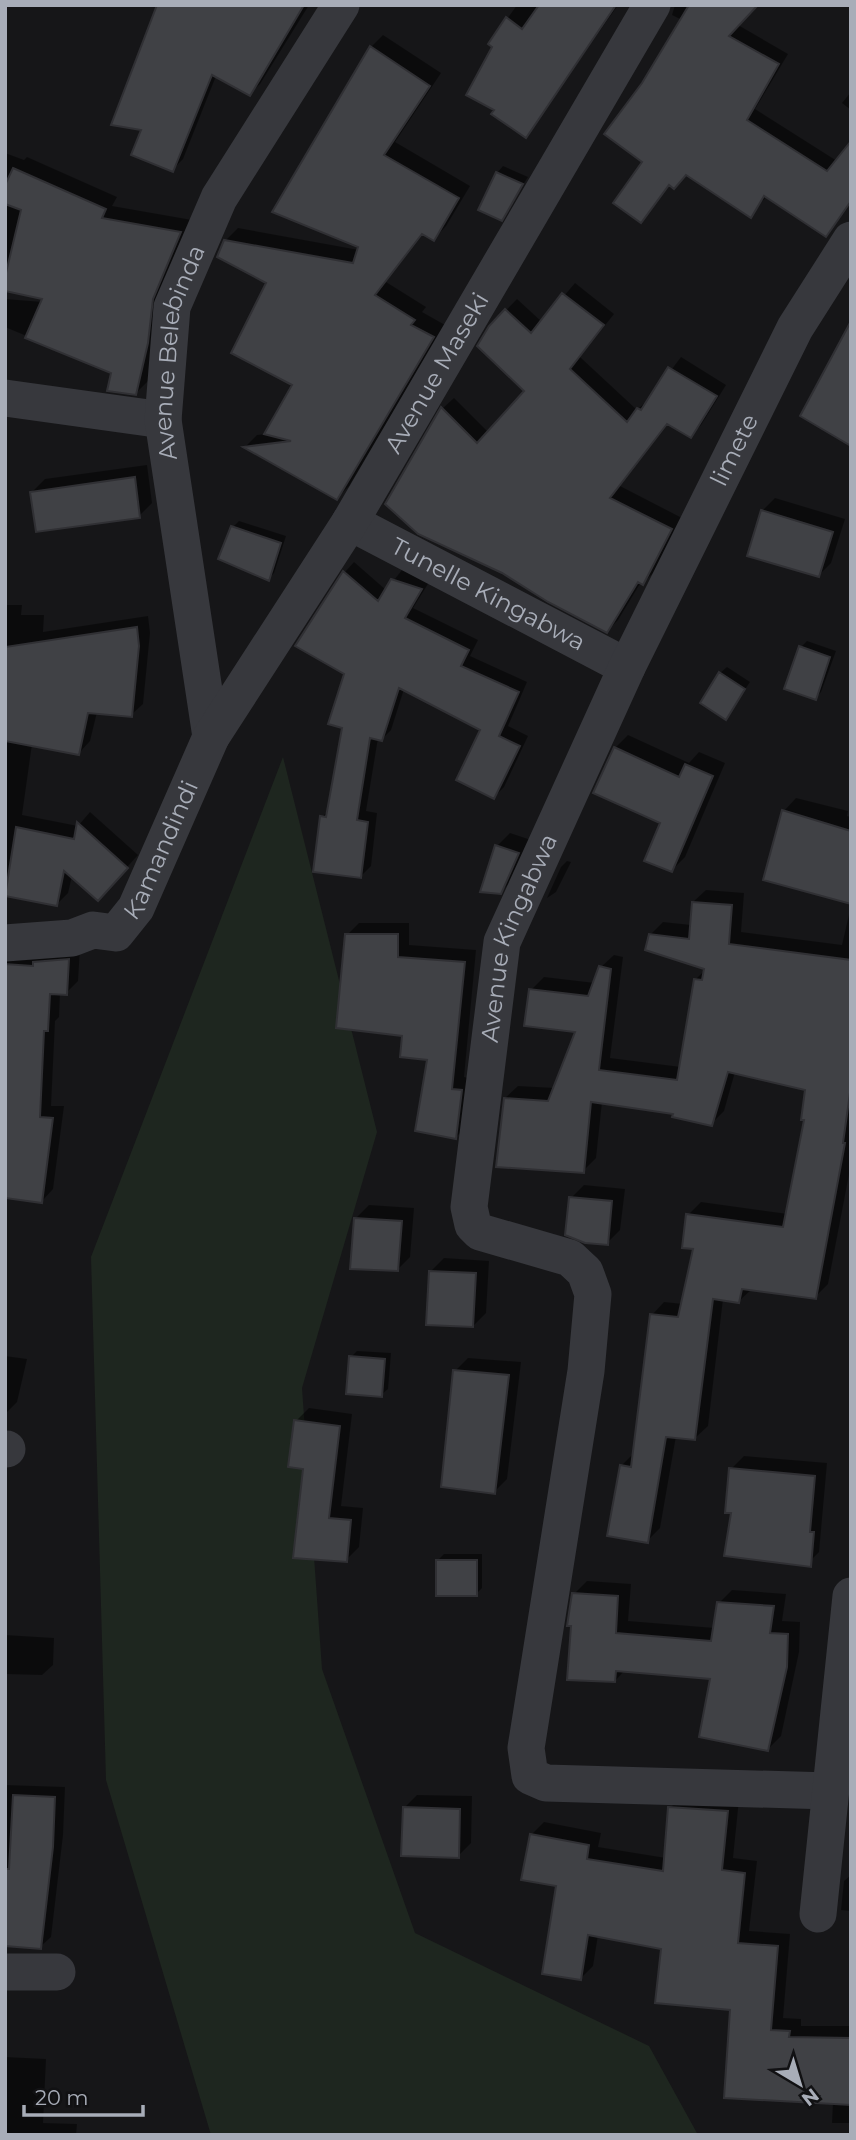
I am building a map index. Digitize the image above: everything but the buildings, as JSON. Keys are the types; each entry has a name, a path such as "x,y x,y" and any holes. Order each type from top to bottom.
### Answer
{"street":[{"name":"Avenue Belebinda","path":"211,737 163,420 172,307 214,210 341,5"},
{"name":"Avenue Maseki","path":"211,737 350,522 652,5"},
{"name":"limete","path":"626,667 794,328 851,240"},
{"path":"5,398 163,420"},
{"name":"Tunelle Kingabwa","path":"350,522 626,667"},
{"name":"Avenue Kingabwa","path":"626,667 502,942 469,1207 473,1225 488,1235 570,1258 585,1272 593,1294 586,1371 526,1748 530,1776 547,1783 830,1791"},
{"name":"Kamandindi","path":"5,943 72,939 93,930 116,933 136,908 211,737"},
{"path":"818,1914 851,1596"},
{"path":"5,1972 57,1972"}],"shaded area":[{"path":"283,757 377,1132 302,1388 322,1669 415,1933 649,2046 698,2135 211,2135 106,1780 91,1257"}]}
